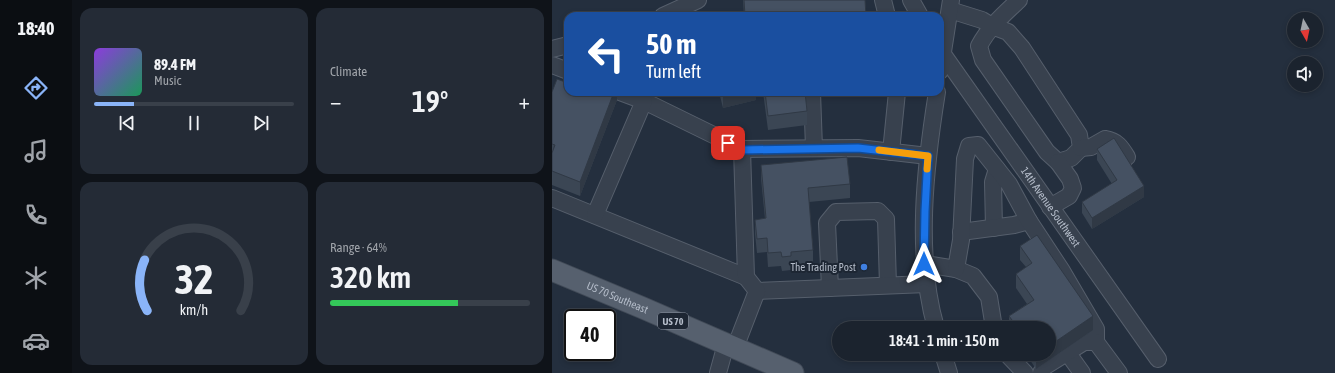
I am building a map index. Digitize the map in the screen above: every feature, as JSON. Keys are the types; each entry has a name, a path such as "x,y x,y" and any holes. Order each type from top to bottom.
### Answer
{"main road":[{"name":"US 70 Southeast","path":"552,270 793,373"}],"street":[{"path":"672,12 698,0"},
{"path":"883,0 886,12"},
{"path":"911,0 918,12"},
{"path":"1019,0 992,26 979,46 983,60 1047,152 1058,162 1070,179 1073,188 1069,196 1050,207"},
{"path":"944,36 950,5 992,26 1008,32 1022,48 1080,135 1081,148"},
{"path":"552,49 564,46"},
{"name":"14th Avenue Southwest","path":"944,56 1158,359"},
{"path":"552,65 564,70"},
{"path":"812,96 814,148"},
{"path":"891,152 897,96"},
{"path":"934,321 931,312 924,264 928,156 936,96"},
{"path":"595,215 644,97 742,150 858,148 928,156"},
{"path":"1058,162 1071,158 1081,148 1091,147 1105,139 1112,140 1121,146 1127,157"},
{"path":"956,269 961,232 965,159 969,146 978,145 1009,184 1029,221 1062,271 1096,329 1096,342 1118,373"},
{"path":"742,150 746,277"},
{"path":"994,228 993,182 997,169"},
{"path":"552,198 746,277 757,291"},
{"path":"830,288 827,223 836,212 878,211 886,219 888,285"},
{"path":"961,232 994,228 1029,221"},
{"path":"924,264 956,269 973,276 989,297 993,321"},
{"path":"757,291 927,284"},
{"path":"718,373 757,291"},
{"path":"1041,373 1044,367 1084,342 1096,342"},
{"path":"1067,352 1082,373"},
{"path":"945,361 949,373"},
{"path":"1014,361 1025,373"}],"building":[{"path":"744,0 865,0 866,12 745,12"},
{"path":"557,79 564,82 564,96 612,96 580,182 552,171 552,153 555,145 552,144 552,92"},
{"path":"766,96 805,96 807,111 768,116"},
{"path":"1114,138 1144,186 1092,218 1082,202 1117,180 1097,149"},
{"path":"847,157 850,184 808,188 813,250 791,252 791,256 782,257 781,252 768,253 767,238 757,239 755,220 766,218 761,165"},
{"path":"1037,235 1093,316 1056,341 1056,321 1013,321 1009,316 1034,300 1016,274 1032,263 1020,246"}],"slow traffic":[{"path":"879,150 928,156 927,169"}],"place":[{"name":"The Trading Post","path":"864,267"}],"route":[{"path":"728,143 742,150 858,148 928,156 924,264"}]}
